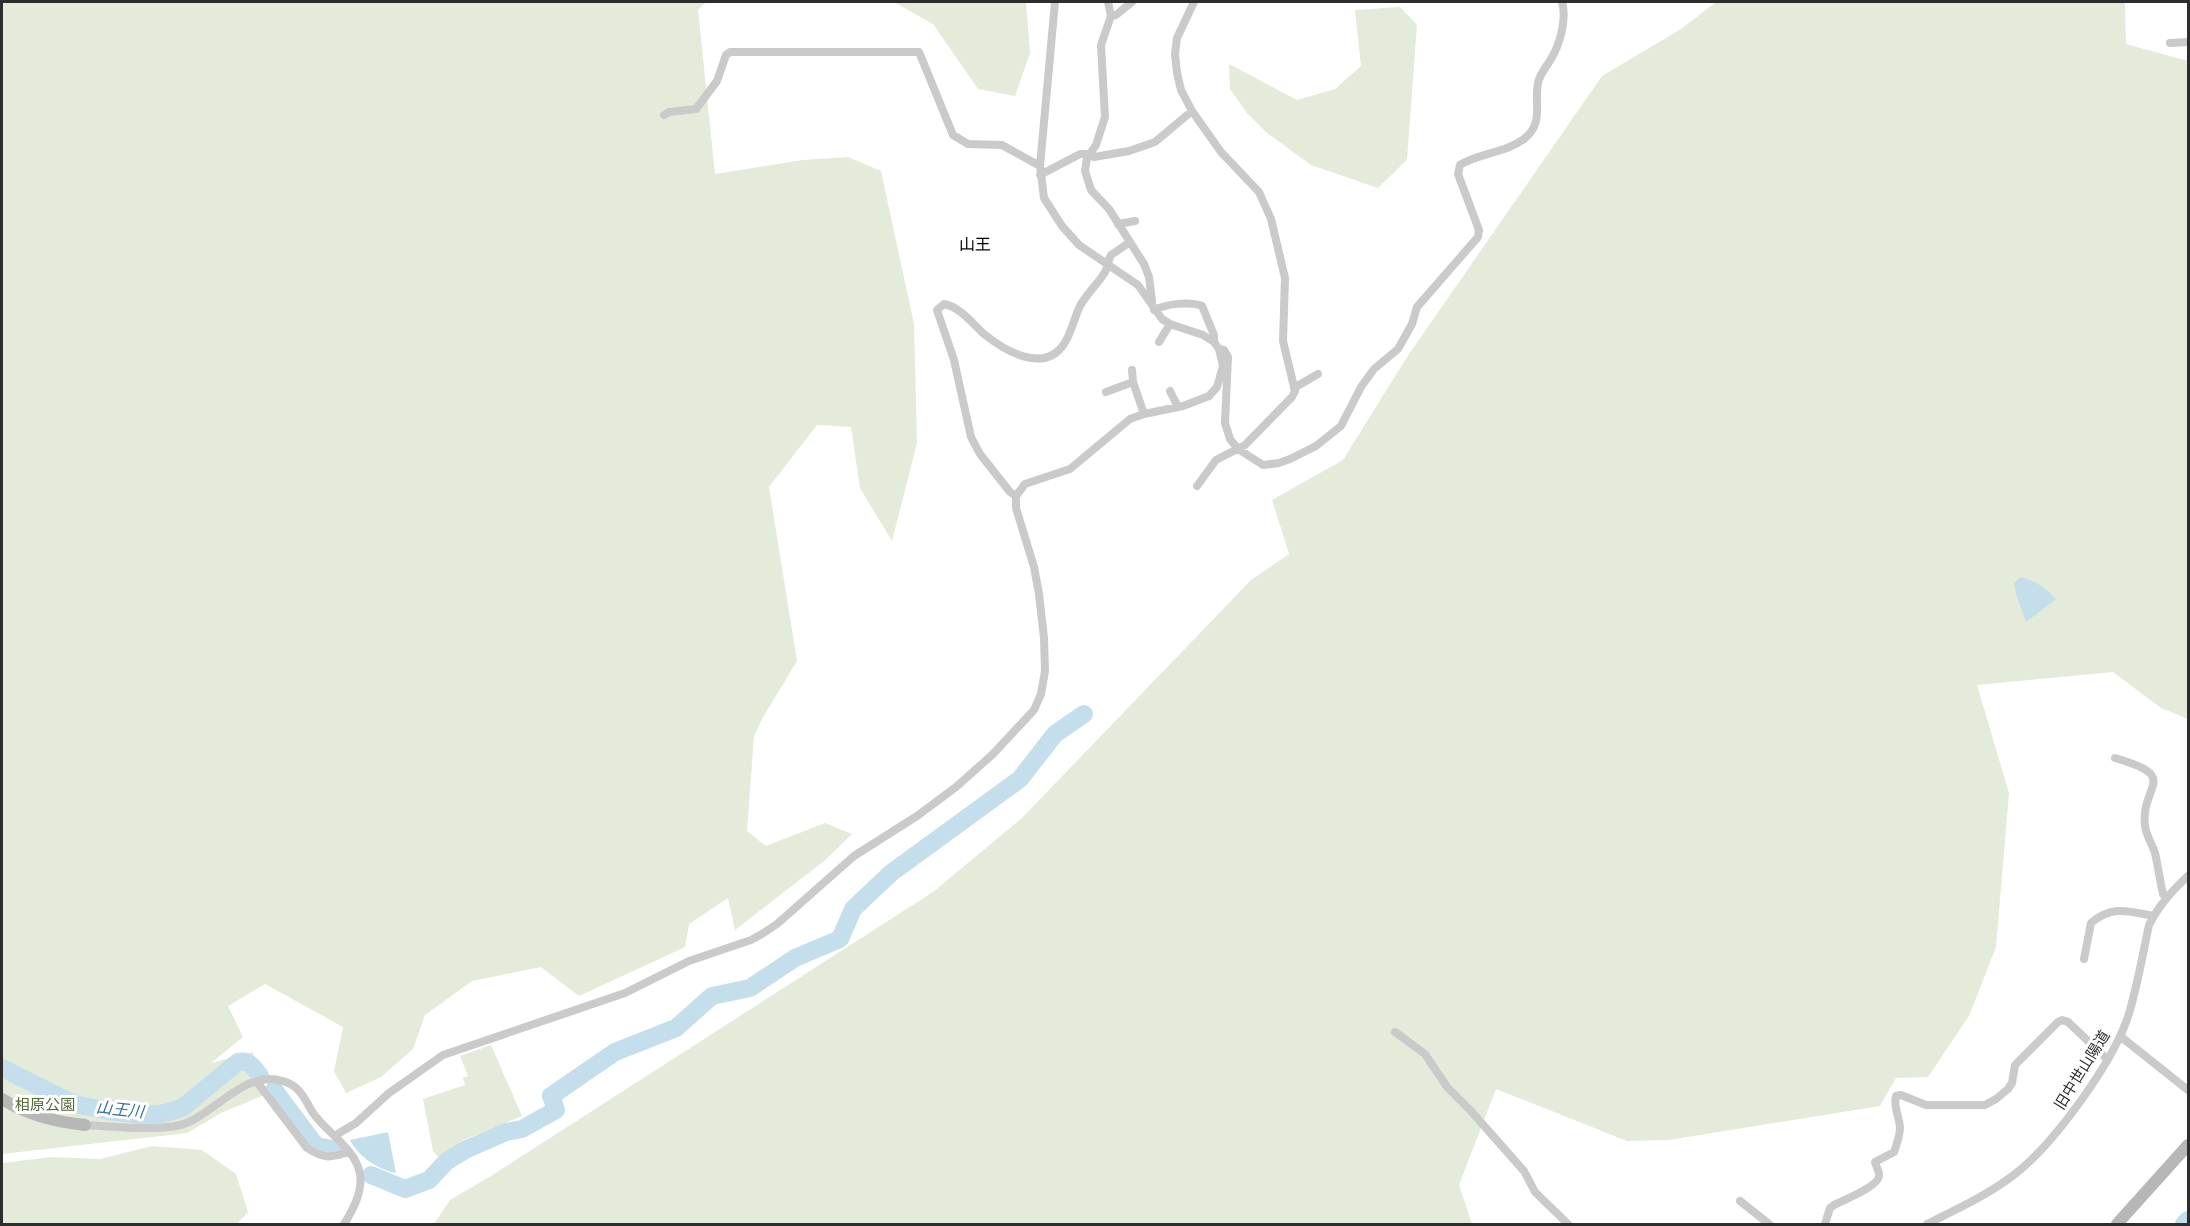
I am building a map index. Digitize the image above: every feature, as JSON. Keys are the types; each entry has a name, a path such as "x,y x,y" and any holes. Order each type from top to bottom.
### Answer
{"main road":[{"path":"2,1099 31,1114 54,1121 85,1125"},
{"path":"2117,1224 2188,1145"}],"street":[{"path":"1055,2 1040,171 1044,198 1062,226 1079,245 1138,285 1162,320 1203,335 1224,350 1228,357 1225,411 1227,434 1238,449 1259,463 1269,465 1290,459 1316,446 1341,426 1361,387 1374,369 1398,349 1412,324 1418,307 1478,237 1479,230 1458,174 1460,165 1468,159 1506,149 1524,139 1532,131 1537,121 1538,82 1557,48 1565,10 1562,2"},
{"path":"1108,2 1111,16 1101,45 1105,117 1096,145 1087,158 1085,171 1091,190 1108,209 1147,270 1153,307"},
{"path":"1111,16 1116,15 1132,2"},
{"path":"1194,2 1177,38 1175,54 1181,90 1192,111 1221,152 1259,192 1271,219 1285,278 1283,341 1294,388 1292,398 1251,439 1238,449 1216,460 1197,486"},
{"path":"2170,43 2188,42"},
{"path":"664,115 669,112 696,109 717,81 726,55 730,52 918,52 953,135 968,144 1002,145 1040,171"},
{"path":"1040,171 1080,154 1094,157 1128,151 1155,142 1192,111"},
{"path":"1118,224 1135,221"},
{"path":"1016,496 1010,492 980,454 971,437 954,360 937,310 944,304 955,308 987,336 1032,360 1041,360 1058,352 1080,305 1103,275 1111,255 1130,242"},
{"path":"336,1135 356,1123 389,1093 443,1055 625,993 689,961 751,940 762,934 777,924 854,856 948,793 993,754 1034,710 1041,694 1045,671 1039,594 1034,567 1016,508 1016,496 1021,488 1030,481 1070,469 1130,420 1209,396 1217,387 1223,366 1202,306 1191,304 1153,307"},
{"path":"1159,342 1170,324"},
{"path":"1132,370 1133,382 1144,414"},
{"path":"1294,388 1318,374"},
{"path":"1106,392 1133,382"},
{"path":"1170,391 1178,407"},
{"path":"2115,758 2136,763 2153,778 2155,784 2146,808 2145,826 2155,853 2163,894 2166,898"},
{"name":"旧中世山陽道","path":"1927,1224 1998,1187 2018,1172 2074,1112 2120,1036 2130,1012 2149,925 2166,898 2188,876"},
{"path":"2084,959 2091,923 2100,915 2122,909 2154,916"},
{"path":"1825,1224 1830,1208 1878,1180 1880,1176 1875,1162 1894,1152 1900,1125 1894,1101 1896,1096 1901,1095 1926,1105 1985,1105 2008,1089 2012,1083 2015,1065 2062,1020 2068,1022 2107,1059"},
{"path":"1395,1032 1425,1054 1447,1087 1524,1171 1535,1192 1568,1224"},
{"path":"2120,1036 2188,1090"},
{"path":"85,1125 141,1127 188,1123 238,1090 256,1082 268,1079 296,1087 316,1117 336,1135 359,1169 361,1181 355,1204 344,1224"},
{"path":"256,1082 307,1148 327,1158 348,1152"},
{"path":"1740,1201 1769,1224"}],"green space":[{"name":"相原公園","path":"2,2 706,2 698,10 715,174 803,160 848,157 881,171 914,324 917,443 892,541 860,488 851,427 817,425 769,487 797,661 754,736 747,831 766,846 825,823 852,834 824,861 735,930 728,898 689,924 685,947 579,996 541,967 472,981 425,1015 413,1049 381,1077 346,1093 334,1071 343,1027 265,984 228,1006 243,1037 211,1063 253,1052 262,1096 221,1113 187,1133 2,1154"},
{"path":"894,2 1026,2 1030,53 1015,96 978,89 933,24"},
{"path":"1716,2 2125,2 2126,44 2188,61 2188,719 2161,708 2113,672 1977,685 2009,793 1996,947 1969,1016 1928,1077 1896,1078 1880,1106 1669,1140 1627,1141 1496,1089 1459,1185 1472,1224 434,1224 450,1200 491,1176 933,892 1022,818 1251,580 1289,554 1272,500 1343,460 1407,357 1602,76 1681,29"},
{"path":"1400,7 1417,25 1407,160 1378,188 1311,165 1267,133 1247,113 1230,89 1229,64 1297,100 1335,89 1361,66 1355,10"},
{"path":"491,1045 522,1116 463,1140 439,1158 433,1151 423,1099 465,1085 463,1078 468,1076 460,1056"},
{"path":"152,1146 202,1150 236,1174 248,1212 237,1224 2,1224 2,1163 52,1157 100,1159"}],"water":[{"path":"2020,577 2040,585 2056,599 2026,622 2014,583"},
{"path":"388,1132 396,1173 382,1169 369,1161 358,1152 350,1140"}],"waterway":[{"path":"371,1175 405,1189 429,1180 447,1161 467,1149 506,1132 522,1129 556,1110 551,1096 615,1052 676,1028 712,996 750,988 795,958 840,939 853,909 891,873 1020,779 1055,734 1084,714"},
{"name":"山王川","path":"2,1068 74,1104 139,1115 161,1114 182,1108 238,1062 248,1063 260,1076"},
{"name":"山王川","path":"274,1090 316,1146 338,1150"},
{"path":"2184,1224 2188,1220"}],"district":[{"name":"山王","path":"975,244"}]}
